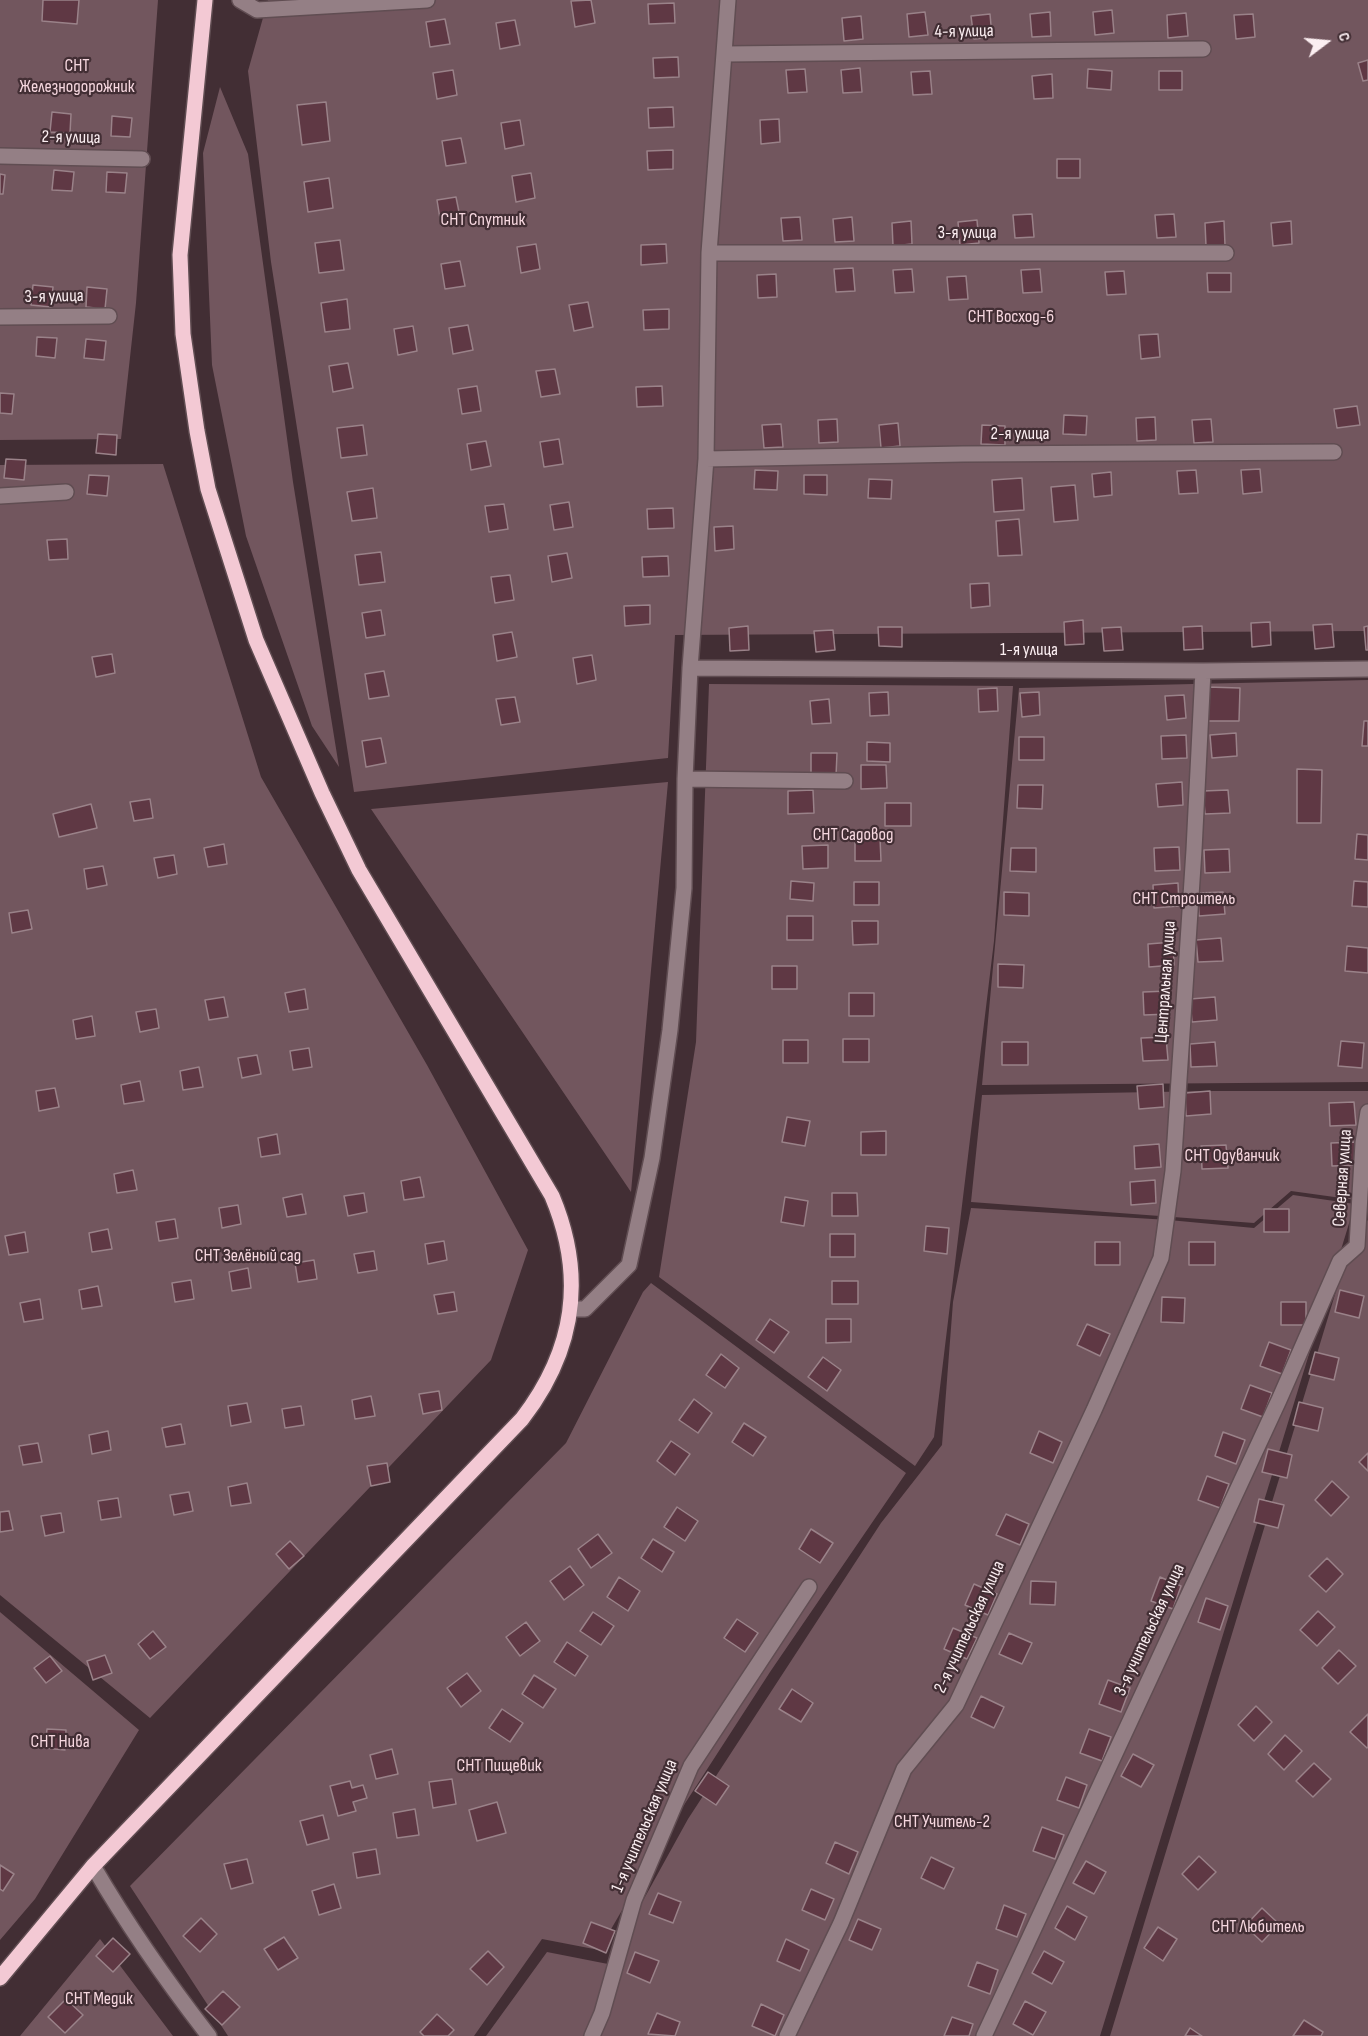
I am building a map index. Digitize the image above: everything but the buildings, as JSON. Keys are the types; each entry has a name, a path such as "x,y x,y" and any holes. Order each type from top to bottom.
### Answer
{"main road":[{"path":"0,1978 93,1866 522,1419 537,1400 556,1364 571,1309 572,1280 569,1251 552,1196 359,870 256,640 208,489 189,383 183,334 180,255 205,0"}],"street":[{"path":"240,0 257,10 427,0"},
{"path":"571,1309 585,1309 629,1265 652,1158 670,1030 684,888 685,779 690,668 706,459 709,253 728,0"},
{"name":"4-я улица","path":"725,54 1203,49"},
{"name":"2-я улица","path":"0,156 142,159"},
{"name":"3-я улица","path":"709,253 1226,252"},
{"name":"3-я улица","path":"0,317 109,316"},
{"name":"2-я улица","path":"706,459 963,454 1334,452"},
{"path":"0,496 66,492"},
{"name":"1-я улица","path":"690,668 1203,671 1368,669"},
{"name":"Центральная улица","path":"1161,1258 1173,1171 1203,671"},
{"path":"685,779 845,781"},
{"name":"Северная улица","path":"1357,1246 1363,1143 1368,1112"},
{"name":"3-я учительская улица","path":"984,2036 1341,1261 1357,1246"},
{"name":"2-я учительская улица","path":"787,2036 841,1923 904,1769 956,1705 1094,1410 1161,1258"},
{"name":"1-я учительская улица","path":"592,2036 602,2013 634,1900 691,1766 809,1587"},
{"path":"93,1866 131,1929 209,2036"}],"green space":[{"name":"СНТ Железнодорожник","path":"0,0 158,0 136,303 121,439 0,440"},
{"path":"268,0 1368,0 1368,631 675,635 668,758 354,792 271,262 248,71"},
{"path":"220,87 248,154 293,482 339,767 312,726 246,536 212,365 203,153"},
{"name":"СНТ Зелёный сад","path":"163,464 261,777 427,1065 528,1250 491,1360 150,1718 0,1595 0,465"},
{"name":"СНТ Строитель","path":"1368,680 1368,1082 982,1085 1019,688"},
{"name":"СНТ Садовод","path":"709,684 1013,686 994,941 934,1437 915,1466 659,1277 696,1042"},
{"path":"668,782 631,1192 371,809"},
{"name":"СНТ Одуванчик","path":"1368,1091 1368,1212 1356,1200 1291,1191 1254,1223 971,1202 982,1095"},
{"name":"СНТ Учитель-2","path":"1293,1195 1355,1204 1100,2036 486,2036 547,1952 608,1964 688,1819 881,1523 942,1445 953,1302 971,1208 1169,1220 1254,1228"},
{"name":"СНТ Любитель","path":"1360,1212 1368,1221 1368,2036 1110,2036"},
{"name":"СНТ Пищевик","path":"651,1283 906,1473 770,1672 673,1822 599,1950 542,1939 474,2036 228,2036 130,1886 566,1443 643,1292"},
{"name":"СНТ Нива","path":"0,1612 139,1730 35,1899 0,1940"},
{"name":"СНТ Медик","path":"100,1939 173,2036 20,2036"}],"park label":[{"name":"СНТ Спутник","path":"483,220"},
{"name":"СНТ Восход-6","path":"1011,317"}]}
